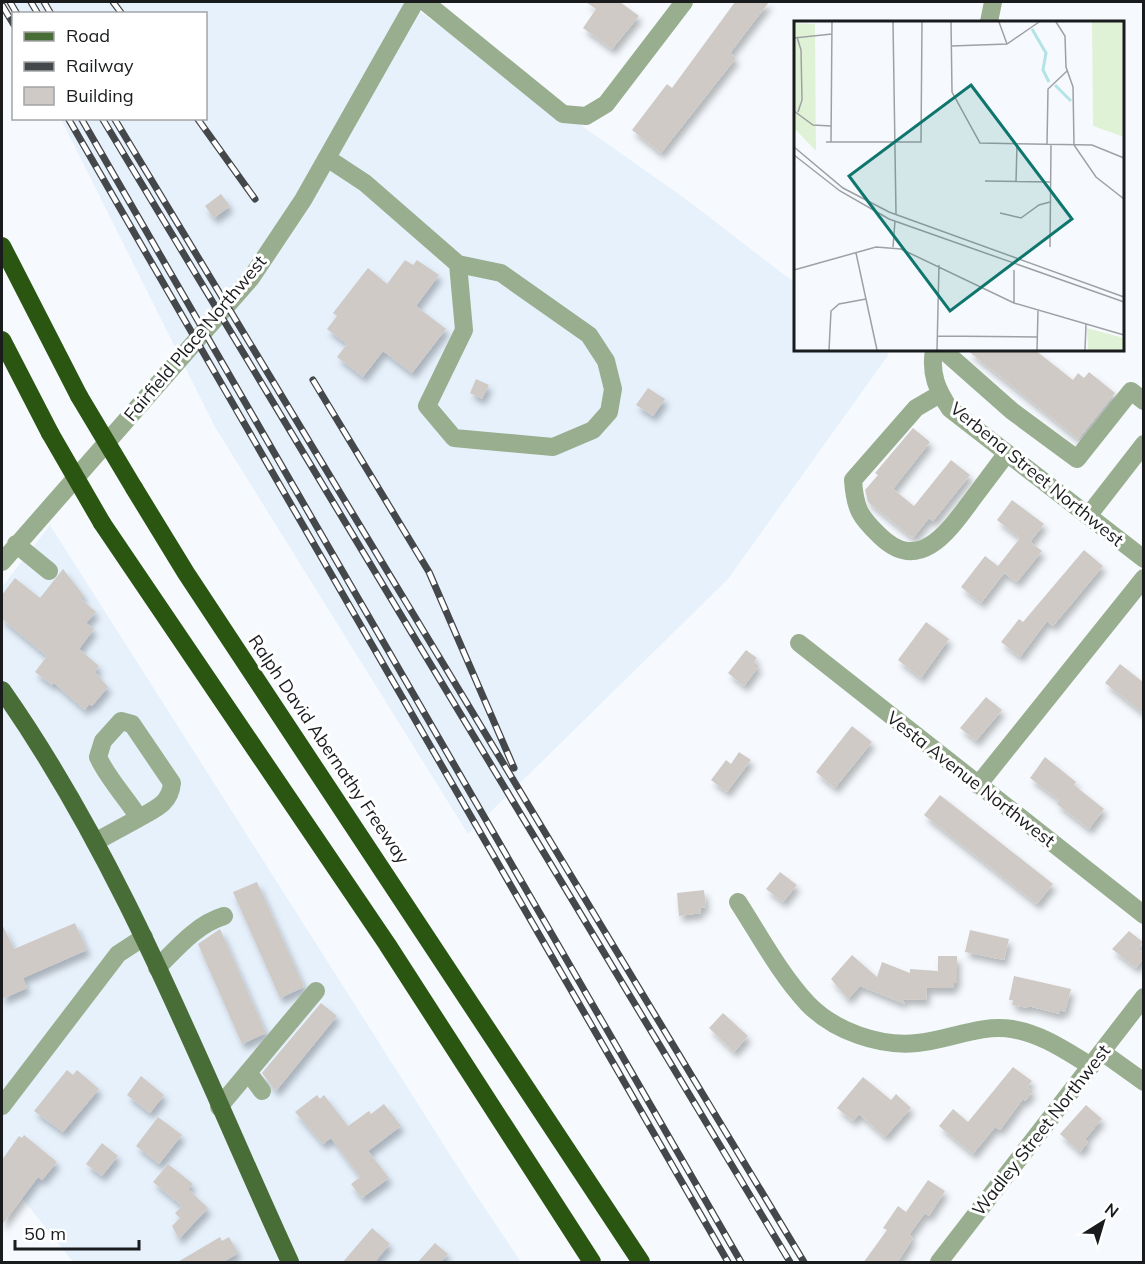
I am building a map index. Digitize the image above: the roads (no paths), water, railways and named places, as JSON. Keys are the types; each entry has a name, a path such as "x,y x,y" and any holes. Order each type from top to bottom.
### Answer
{"highway":[{"name":"Ralph David Abernathy Freeway","path":"2,246 79,396 186,573 641,1263"},
{"path":"2,340 50,433 102,523 387,944 592,1263"}],"main road":[{"path":"2,690 95,842 144,937 290,1263"}],"street":[{"name":"Fairfield Place Northwest","path":"2,561 251,278 303,200 415,2"},
{"path":"424,2 563,114 586,116 606,104 684,2"},
{"path":"989,21 993,2"},
{"path":"327,158 365,183 458,264 501,273 589,335 606,361 613,389 609,412 593,430 553,447 454,438 427,406 464,330 458,264"},
{"name":"Verbena Street Northwest","path":"934,351 932,363 940,394 950,409 1143,559"},
{"path":"944,351 1012,411 1077,459 1131,391 1143,401"},
{"path":"940,394 916,408 854,480 859,515 882,539 903,551 915,551 939,540 1007,453"},
{"path":"1088,516 1143,444"},
{"path":"16,544 49,571"},
{"path":"978,785 1143,578"},
{"name":"Vesta Avenue Northwest","path":"799,643 1143,915"},
{"path":"95,842 139,818 163,804 171,795 172,783 132,724 121,721 103,741 98,757 105,772 121,790 139,818"},
{"path":"738,902 785,976 810,1006 841,1028 878,1041 917,1043 982,1029 1012,1029 1044,1038 1096,1059 1143,1082"},
{"path":"158,968 188,938 211,920 224,916"},
{"path":"2,1106 118,954 144,937"},
{"path":"219,1107 316,991"},
{"name":"Wadley Street Northwest","path":"939,1263 1143,998"},
{"path":"248,1072 262,1091"}],"railway":[{"path":"10,2 16,12"},
{"path":"31,2 37,12"},
{"path":"44,2 50,12"},
{"path":"113,2 120,12"},
{"path":"2,5 12,22"},
{"path":"69,120 728,1262"},
{"path":"82,120 741,1262"},
{"path":"103,120 790,1262"},
{"path":"115,120 804,1262"},
{"path":"198,120 255,199"},
{"path":"313,380 429,572 514,768"}]}
